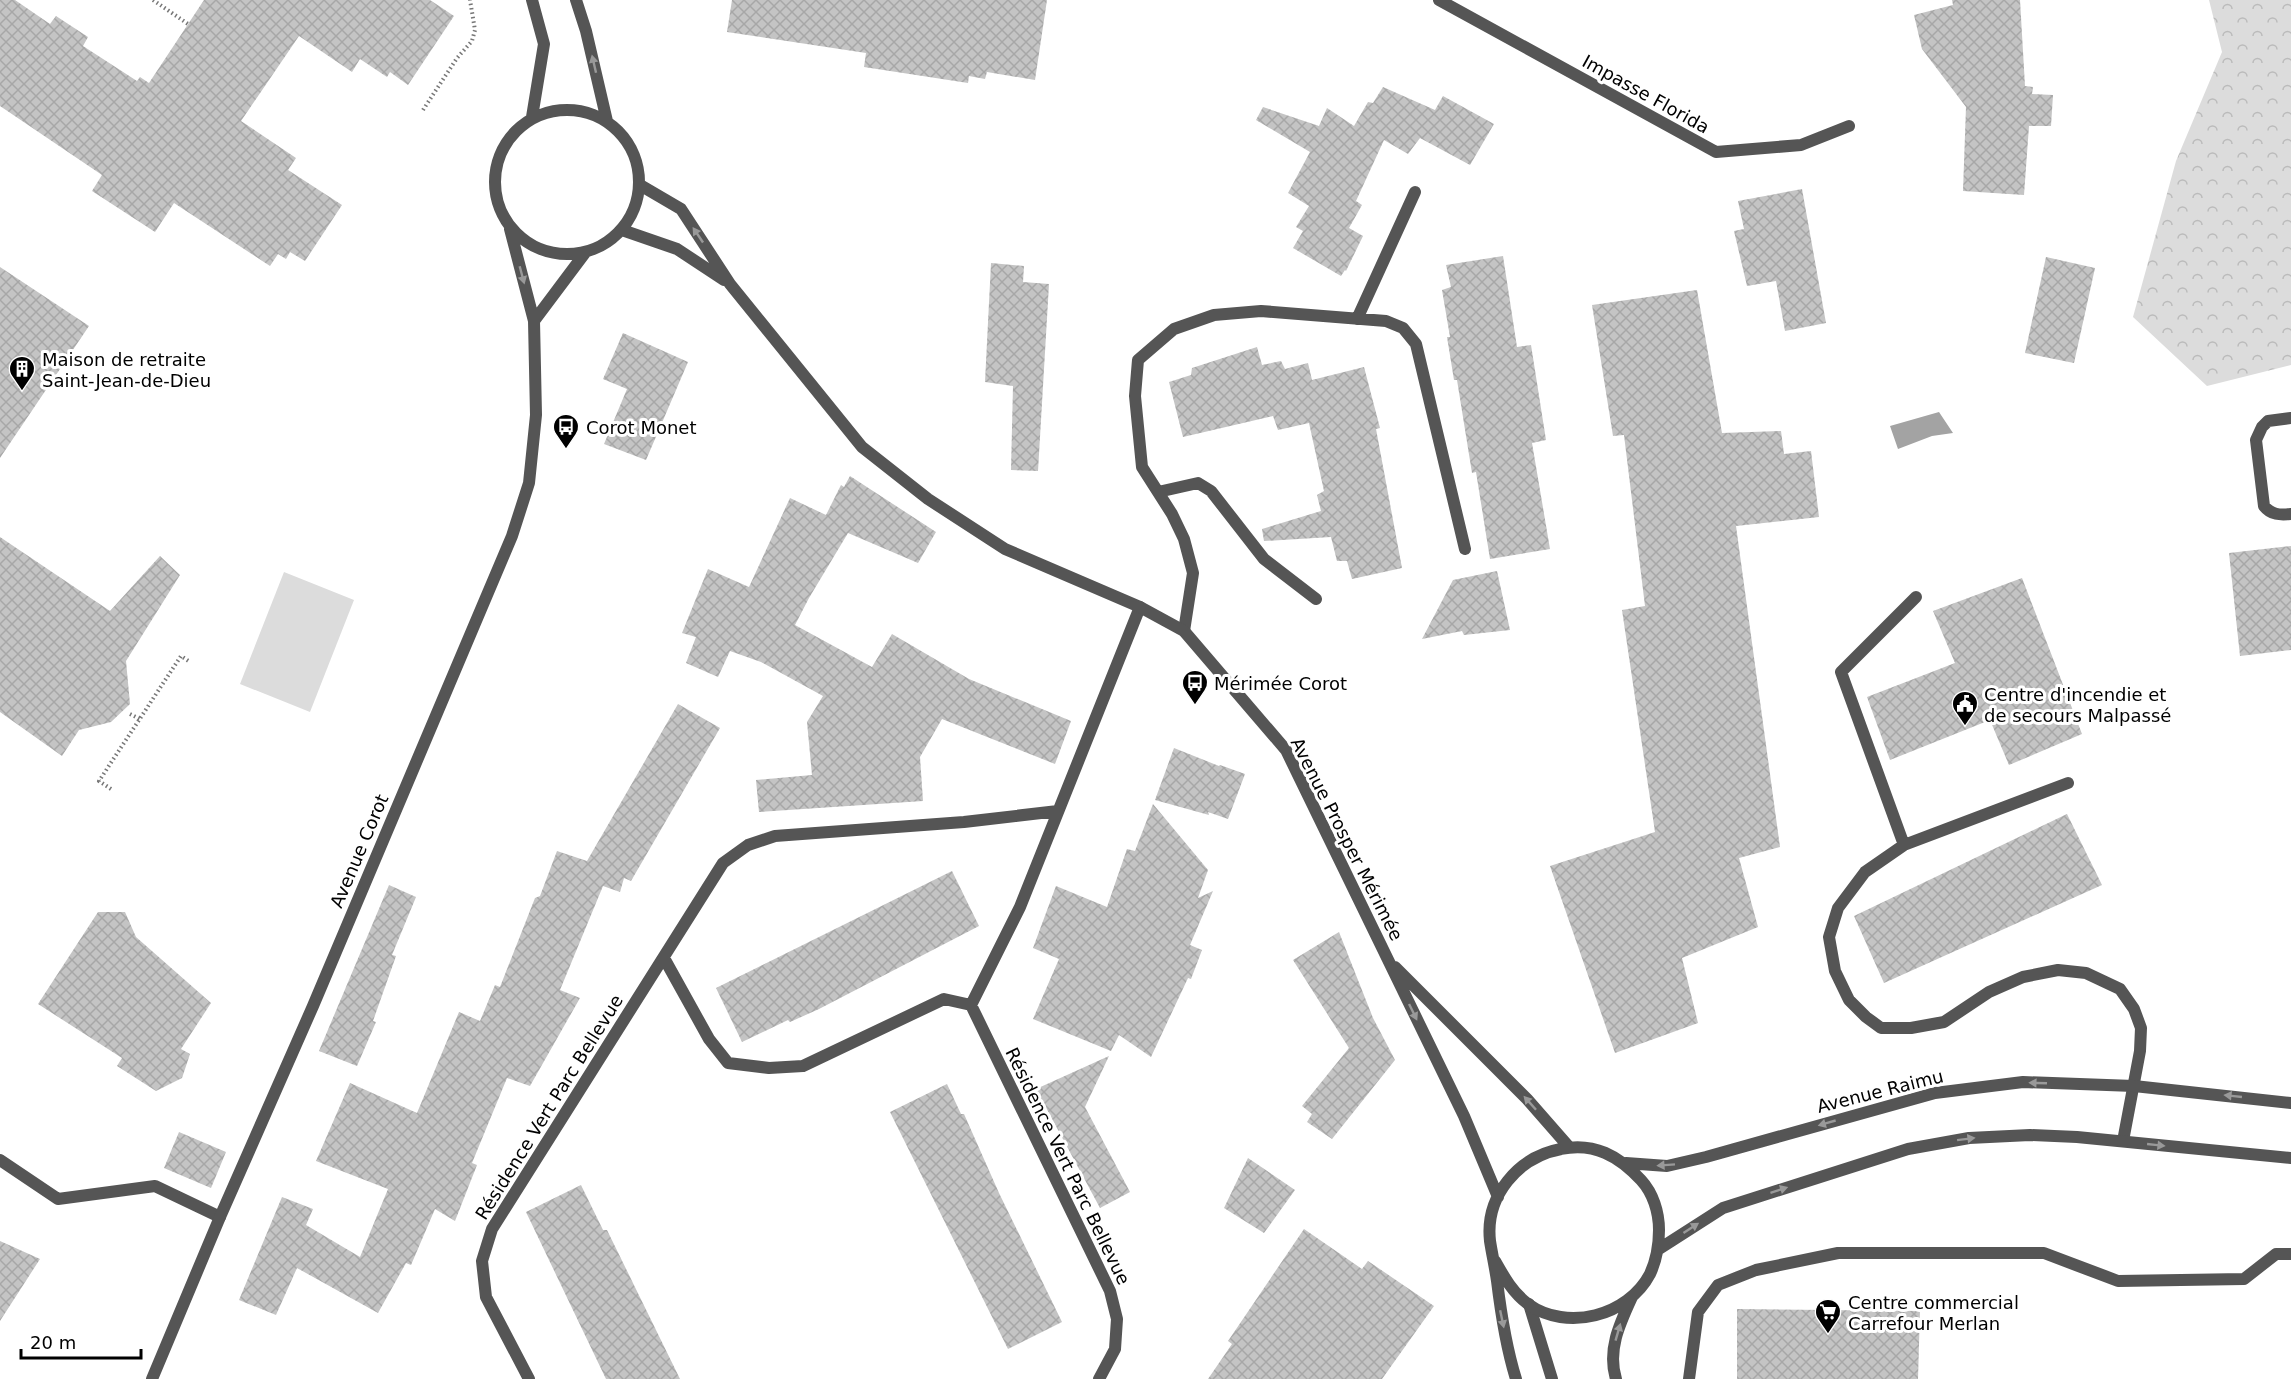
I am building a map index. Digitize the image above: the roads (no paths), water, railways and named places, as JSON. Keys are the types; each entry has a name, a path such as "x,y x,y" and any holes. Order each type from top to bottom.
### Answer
{"street":[{"path":"532,0 544,44 532,117"},
{"path":"576,0 586,31 607,121"},
{"name":"Impasse Florida","path":"1439,0 1716,152 1800,146 1850,126"},
{"path":"557,110 583,111 607,121 625,138 636,160 640,185 634,209 622,230 605,245 585,254 557,255 530,247 510,229 495,200 495,168 508,138 532,117 557,110"},
{"name":"Avenue Prosper Mérimée","path":"640,185 681,210 730,284 862,447 928,499 1005,549 1140,607 1184,631 1287,750 1464,1116 1498,1197"},
{"path":"1356,319 1415,192"},
{"name":"Avenue Corot","path":"152,1379 512,537 529,483 536,415 534,321 510,229"},
{"name":"Avenue Prosper Mérimée","path":"622,230 676,249 730,284"},
{"path":"534,321 585,254"},
{"path":"1184,631 1193,573 1184,539 1142,467 1135,396 1138,360 1174,329 1214,315 1262,311 1386,321 1403,328 1416,344 1464,549"},
{"path":"2291,418 2268,421 2262,427 2256,440 2264,506 2269,512 2280,515 2291,514"},
{"path":"1158,492 1198,483 1211,491 1264,559 1316,599"},
{"path":"1904,845 1841,672 1916,597"},
{"path":"664,958 709,1039 728,1063 769,1068 803,1066 944,999 971,1005 1020,907 1140,607"},
{"path":"2068,783 1904,845 1864,872 1838,908 1829,937 1835,971 1849,1000 1881,1028 1911,1028 1944,1022 1989,992 2023,977 2058,970 2086,973 2120,989 2134,1009 2141,1029 2140,1051 2122,1141"},
{"name":"Résidence Vert Parc Bellevue","path":"529,1379 486,1297 482,1261 492,1229 723,864 748,845 775,836 964,822 1058,811"},
{"name":"Avenue Prosper Mérimée","path":"1387,959 1527,1099 1569,1147"},
{"name":"Résidence Vert Parc Bellevue","path":"971,1005 1110,1291 1117,1319 1115,1349 1099,1379"},
{"name":"Avenue Raimu","path":"1626,1164 1667,1166 1935,1093 2023,1082 2134,1086 2291,1103"},
{"path":"1659,1249 1723,1208 1908,1149 1969,1138 2030,1136 2122,1141 2291,1158"},
{"path":"1494,1261 1508,1286 1529,1304 1549,1314 1571,1318 1593,1316 1614,1309 1632,1296 1650,1275 1659,1249 1659,1217 1648,1187 1626,1164 1609,1154 1589,1148 1569,1147 1547,1152 1527,1162 1509,1177 1498,1197 1491,1218 1490,1240 1501,1314 1516,1379"},
{"path":"0,1160 58,1199 154,1186 220,1217"},
{"path":"1689,1379 1698,1312 1718,1285 1755,1270 1838,1253 2044,1253 2118,1281 2244,1280 2276,1254 2291,1254"},
{"path":"1614,1376 1616,1334 1632,1296"},
{"path":"1529,1304 1552,1379"}],"place":[{"name":"Maison de retraite Saint-Jean-de-Dieu","path":"22,392"},
{"name":"Corot Monet","path":"566,450"},
{"name":"Mérimée Corot","path":"1195,706"},
{"name":"Centre d'incendie et de secours Malpassé","path":"1965,727"},
{"name":"Centre commercial Carrefour Merlan","path":"1828,1335"}]}
